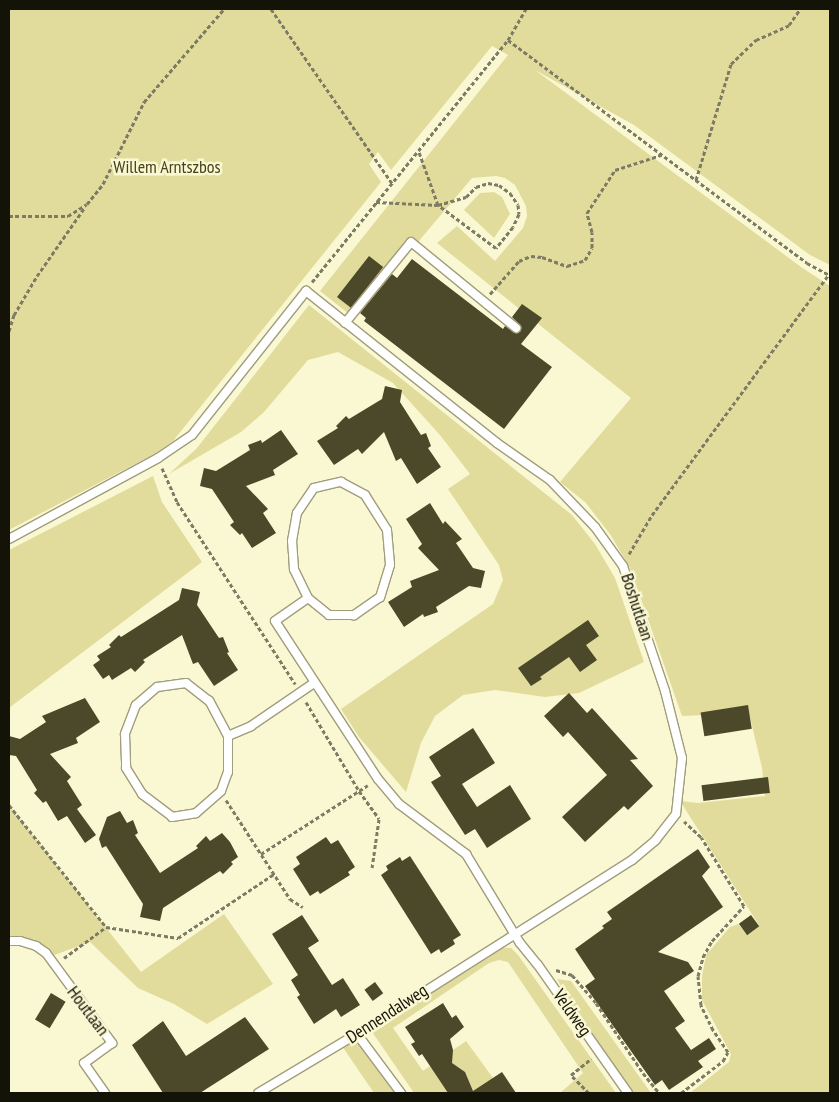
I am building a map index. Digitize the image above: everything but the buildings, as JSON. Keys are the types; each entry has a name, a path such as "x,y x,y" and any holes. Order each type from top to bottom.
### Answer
{"lane":[{"path":"345,323 411,242 516,328"},
{"path":"9,539 158,458 192,434 306,291"},
{"name":"Boshutlaan","path":"306,291 497,443 550,480 595,527 623,566 664,691 682,758 676,814"},
{"path":"341,482 366,495 387,530 390,566 380,597 354,615 329,614 308,598 294,569 292,541 296,513 314,488 341,482"},
{"name":"Veldweg","path":"308,598 275,621 314,682 378,779 399,804 466,854 520,943 538,965 628,1093"},
{"path":"228,736 251,726 314,682"},
{"path":"186,683 209,701 228,736 228,772 221,791 196,814 172,817 142,794 126,768 125,734 136,705 157,687 186,683"},
{"path":"516,934 632,860 656,840 676,814"},
{"name":"Dennendalweg","path":"258,1093 357,1034 516,934"},
{"name":"Houtlaan","path":"9,941 20,941 36,946 46,953 112,1043 84,1063 106,1093"},
{"path":"357,1034 401,1093"}],"path":[{"path":"9,331 14,315 37,276 103,184 144,102 224,9"},
{"path":"271,9 392,183"},
{"path":"306,291 375,202 508,40 526,9"},
{"path":"696,180 731,64 756,40 788,25 800,9"},
{"path":"508,40 807,262 829,274 652,515 623,566"},
{"path":"375,202 438,205 466,197 476,187 488,183 500,185 510,193 518,205 519,214 513,227 496,248 438,205 418,151"},
{"path":"484,301 519,261 531,256 542,257 567,266 585,260 592,248 592,232 587,213 615,170 661,154"},
{"path":"9,216 68,216 88,204"},
{"path":"158,458 177,502 300,691 359,791 378,819 372,868"},
{"path":"261,854 378,779"},
{"path":"221,791 290,899 303,907"},
{"path":"9,805 106,927 178,938 274,874"},
{"path":"676,814 701,837 744,906 712,941 703,957 698,976 701,1005 713,1030 728,1052 723,1061 681,1093"},
{"path":"54,965 106,927"},
{"path":"538,965 572,975 596,1002 643,1073 659,1093"},
{"path":"589,1093 571,1075 599,1052"}],"green space":[{"name":"Willem Arntszbos","path":"9,9 830,9 830,265 810,255 634,125 535,70 801,267 830,286 830,1093 690,1093 729,1062 731,1054 702,1000 702,976 706,955 730,927 738,924 747,935 759,925 680,801 698,803 765,796 762,768 749,713 682,716 630,568 610,534 585,502 560,482 631,398 437,243 457,226 495,261 523,228 527,216 526,206 515,185 505,178 496,176 472,178 354,318 320,291 508,55 492,46 391,170 378,152 369,164 381,182 173,441 154,454 9,530"},
{"path":"494,192 502,197 510,214 494,238 464,210 480,193"},
{"path":"309,305 572,515 595,544 615,578 644,662 579,693 545,697 495,690 463,695 435,716 421,743 406,792 359,737 341,709 493,604 503,580 499,565 448,489 470,474 440,435 393,383 338,352 308,360 264,412 241,432 169,474 197,448"},
{"path":"153,476 162,502 202,562 9,708 9,550"},
{"path":"9,805 141,972 224,914 273,984 207,1024 174,1004 138,988 90,942 46,958 29,945 9,944"},
{"path":"492,947 511,948 518,955 616,1093 560,1093 583,1073 508,962 499,960 489,963 393,1028 423,1071 466,1041 504,1093 414,1093 368,1026 482,951"},
{"path":"557,979 571,981 651,1093 634,1093 568,999"},
{"path":"357,1036 397,1093 374,1093 342,1046"}]}
